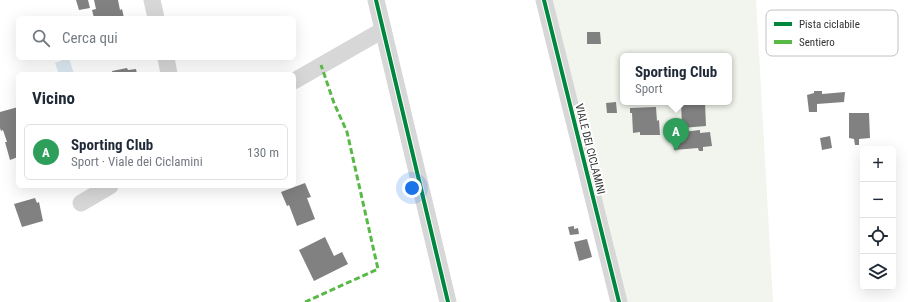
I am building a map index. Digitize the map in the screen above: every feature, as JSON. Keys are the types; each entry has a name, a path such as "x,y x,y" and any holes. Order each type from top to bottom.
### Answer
{"street":[{"path":"152,0 156,16"},
{"path":"376,0 448,302"},
{"name":"VIALE DEI CICLAMINI","path":"544,0 619,302"},
{"path":"296,80 384,30"},
{"path":"166,60 170,72"},
{"path":"81,203 107,188"}],"shaded area":[{"path":"550,0 756,0 773,302 624,302"},
{"path":"63,60 70,60 73,72 58,72 55,63"}],"building":[{"path":"76,0 88,0 90,8 79,10"},
{"path":"94,0 118,0 120,10 122,9 124,16 94,16 92,10 96,9"},
{"path":"587,32 600,32 601,44 587,44"},
{"path":"127,68 128,70 136,69 137,72 112,72"},
{"path":"814,91 822,91 822,94 845,92 844,102 817,104 817,112 809,112 807,95 814,93"},
{"path":"616,102 617,113 607,113 606,103"},
{"path":"681,105 705,105 706,126 682,128"},
{"path":"656,107 660,135 640,135 640,132 633,133 632,113 630,113 630,108"},
{"path":"16,108 16,158 10,160 5,142 7,142 3,130 1,131 0,128 0,112"},
{"path":"849,113 869,113 870,138 859,139 859,145 855,145 854,139 849,138"},
{"path":"700,130 700,133 710,132 712,146 703,147 703,151 699,151 698,148 674,150 673,133"},
{"path":"830,136 832,148 822,150 820,138"},
{"path":"305,183 311,197 307,198 315,219 297,226 289,205 287,206 281,192 296,188 296,186"},
{"path":"35,198 37,203 39,202 43,221 22,227 14,204"},
{"path":"574,226 574,229 578,228 579,234 570,235 568,227"},
{"path":"325,237 334,256 342,252 348,264 314,281 299,250"},
{"path":"587,239 592,257 579,261 574,242"}],"marked path":[{"path":"305,302 378,269 347,132 334,103 321,65"}],"cycle path":[{"path":"376,0 448,302"},
{"path":"544,0 619,302"}],"place":[{"name":"Sporting Club","path":"676,151"}]}
